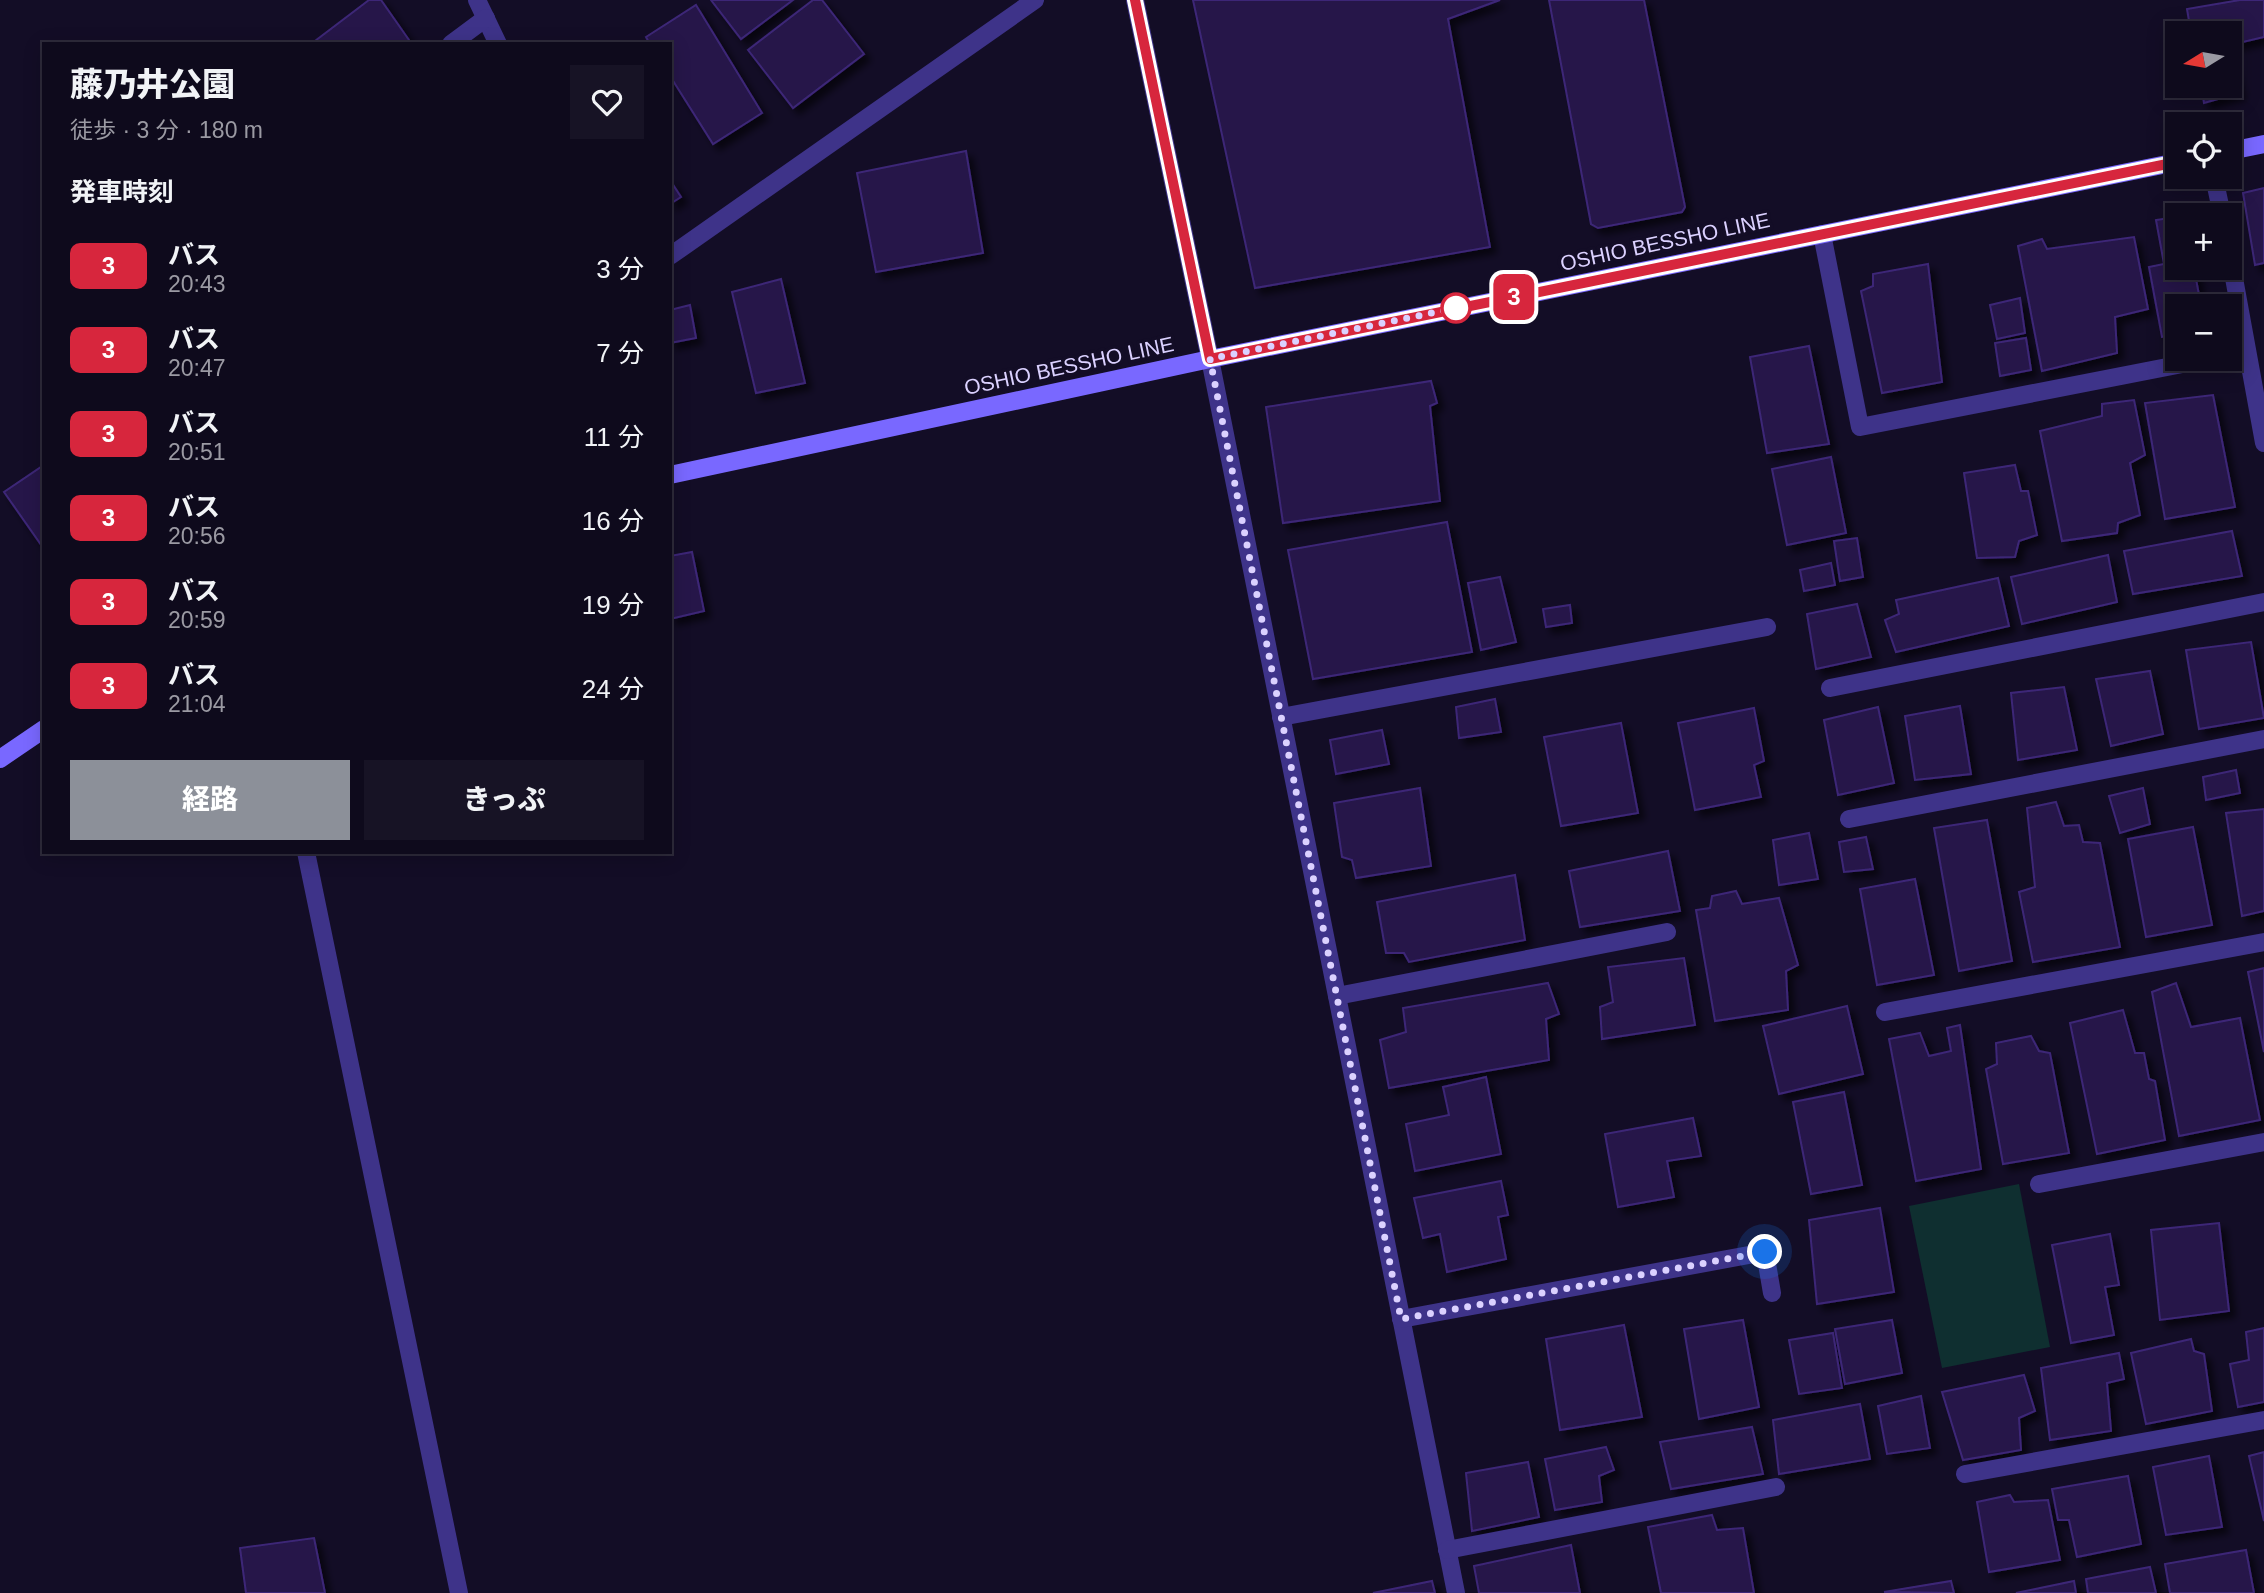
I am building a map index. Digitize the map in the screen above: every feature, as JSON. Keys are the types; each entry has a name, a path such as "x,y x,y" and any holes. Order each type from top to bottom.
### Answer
{"main road":[{"path":"2242,149 2264,144"},
{"name":"OSHIO BESSHO LINE","path":"672,475 1210,359 2165,164"},
{"path":"0,759 42,730"}],"street":[{"path":"477,0 497,42"},
{"path":"672,255 1035,0"},
{"path":"1135,0 1210,359 1456,1593"},
{"path":"454,42 486,18"},
{"path":"1822,234 1860,427 2165,367"},
{"path":"2242,361 2259,393 2264,443"},
{"path":"1830,688 2264,602"},
{"path":"1281,718 1767,627"},
{"path":"1849,819 2264,738"},
{"path":"306,854 459,1593"},
{"path":"1336,996 1667,932"},
{"path":"1885,1012 2264,942"},
{"path":"2039,1184 2264,1142"},
{"path":"1401,1319 1765,1252 1772,1293"},
{"path":"1965,1474 2264,1420"},
{"path":"1447,1550 1776,1487"}],"green space":[{"path":"2019,1184 2050,1347 1942,1368 1909,1206"}],"building":[{"path":"369,0 381,0 409,40 406,42 314,42"},
{"path":"711,0 793,0 741,39"},
{"path":"813,0 822,0 864,54 793,108 748,50"},
{"path":"1193,0 1500,0 1448,19 1490,247 1255,288"},
{"path":"1549,0 1644,0 1685,207 1682,212 1598,228 1591,224"},
{"path":"2240,0 2264,0 2264,37 2242,42 2242,21 2189,21 2187,9"},
{"path":"696,5 762,113 713,144 672,79 672,42 649,42 646,37"},
{"path":"2203,98 2222,98 2204,103"},
{"path":"966,151 983,253 876,272 857,173"},
{"path":"672,183 681,197 672,203"},
{"path":"2264,188 2264,263 2255,265 2243,193"},
{"path":"2165,219 2165,280 2196,280 2199,294 2165,294 2165,337 2162,337 2149,267 2164,264 2156,220"},
{"path":"2134,237 2148,309 2115,317 2117,353 2042,371 2018,246 2042,239 2047,249"},
{"path":"1928,264 1942,382 1882,393 1861,291 1873,286 1873,274"},
{"path":"781,279 805,383 756,393 732,292"},
{"path":"2020,298 2025,333 1997,339 1990,305"},
{"path":"690,305 696,338 672,343 672,310"},
{"path":"2026,338 2031,370 2000,376 1995,343"},
{"path":"1809,346 1829,444 1767,453 1750,357"},
{"path":"1431,381 1437,403 1430,406 1440,501 1283,523 1266,407"},
{"path":"2213,395 2235,507 2165,519 2145,403"},
{"path":"2134,400 2145,455 2130,463 2140,515 2118,523 2117,533 2062,541 2040,431 2102,416 2102,404"},
{"path":"1831,457 1846,533 1787,545 1772,469"},
{"path":"2015,465 2021,491 2028,491 2037,535 2019,541 2015,557 1977,558 1964,473"},
{"path":"42,466 42,546 4,492"},
{"path":"1447,522 1472,652 1313,679 1288,550"},
{"path":"2232,531 2242,576 2133,594 2124,551"},
{"path":"1857,538 1863,577 1840,581 1834,541"},
{"path":"692,552 704,611 672,619 672,556"},
{"path":"2108,555 2117,602 2022,624 2011,577"},
{"path":"1831,563 1835,585 1804,591 1800,570"},
{"path":"1500,577 1516,642 1481,650 1468,583"},
{"path":"1998,578 2009,626 1896,652 1885,620 1899,614 1896,600"},
{"path":"1857,604 1871,657 1816,669 1807,614"},
{"path":"1570,605 1572,623 1546,627 1543,609"},
{"path":"2251,642 2264,718 2199,729 2186,650"},
{"path":"2150,671 2163,734 2111,746 2096,679"},
{"path":"2064,687 2077,750 2018,760 2011,693"},
{"path":"1495,699 1501,732 1459,738 1456,707"},
{"path":"1960,706 1971,774 1915,780 1905,716"},
{"path":"1878,707 1894,783 1838,795 1824,720"},
{"path":"1754,708 1764,761 1754,765 1761,797 1695,810 1678,723"},
{"path":"1621,723 1638,813 1561,826 1544,737"},
{"path":"1382,730 1389,764 1336,774 1330,740"},
{"path":"2236,770 2240,793 2206,800 2203,777"},
{"path":"1420,788 1431,866 1356,878 1352,860 1342,857 1334,803"},
{"path":"2143,788 2150,824 2120,833 2109,796"},
{"path":"2056,802 2064,826 2079,825 2083,842 2100,843 2120,947 2033,962 2019,892 2035,887 2027,808"},
{"path":"2264,809 2264,911 2242,916 2226,813"},
{"path":"1987,820 2012,961 1959,971 1934,828"},
{"path":"2193,827 2212,925 2146,937 2128,839"},
{"path":"1809,833 1818,879 1779,885 1773,840"},
{"path":"1866,837 1873,869 1844,872 1839,842"},
{"path":"1668,851 1680,911 1580,927 1569,871"},
{"path":"1515,875 1525,940 1409,962 1404,953 1386,953 1377,902"},
{"path":"1915,879 1934,975 1877,985 1860,889"},
{"path":"1736,891 1742,904 1779,898 1798,965 1786,971 1788,1010 1715,1021 1696,910 1710,908 1712,896"},
{"path":"1684,958 1695,1025 1602,1039 1600,1007 1613,1002 1608,967"},
{"path":"2264,968 2264,1052 2248,972"},
{"path":"1548,983 1559,1014 1546,1019 1549,1060 1389,1088 1380,1040 1406,1032 1403,1008"},
{"path":"2176,983 2191,1027 2240,1018 2260,1120 2179,1136 2152,992"},
{"path":"1847,1006 1863,1074 1779,1094 1763,1026"},
{"path":"2123,1010 2135,1053 2144,1053 2149,1079 2155,1081 2165,1140 2097,1154 2070,1023"},
{"path":"1960,1025 1981,1169 1916,1181 1889,1039 1920,1033 1929,1056 1951,1051 1947,1028"},
{"path":"2031,1036 2039,1051 2050,1053 2069,1153 2003,1164 1986,1069 1997,1064 1996,1043"},
{"path":"1486,1077 1501,1154 1415,1171 1406,1124 1449,1115 1443,1087"},
{"path":"1844,1092 1862,1185 1811,1194 1793,1102"},
{"path":"1693,1118 1701,1156 1667,1161 1674,1197 1618,1207 1605,1134"},
{"path":"1501,1181 1508,1215 1498,1217 1506,1259 1447,1272 1440,1234 1423,1238 1414,1198"},
{"path":"1880,1208 1894,1292 1817,1304 1809,1220"},
{"path":"2219,1223 2229,1311 2160,1320 2151,1230"},
{"path":"2110,1234 2119,1285 2105,1287 2114,1335 2071,1343 2052,1245"},
{"path":"1743,1320 1759,1407 1699,1419 1684,1329"},
{"path":"1892,1320 1902,1373 1845,1384 1835,1329"},
{"path":"1624,1325 1642,1417 1560,1430 1546,1339"},
{"path":"2264,1328 2264,1402 2238,1407 2230,1364 2249,1360 2246,1332"},
{"path":"1833,1333 1842,1388 1799,1394 1789,1340"},
{"path":"2191,1339 2194,1351 2204,1354 2212,1411 2146,1424 2131,1353"},
{"path":"2119,1353 2124,1379 2107,1383 2111,1431 2050,1440 2041,1368"},
{"path":"2024,1375 2035,1411 2019,1418 2021,1450 1963,1460 1942,1392"},
{"path":"1921,1396 1930,1448 1887,1454 1878,1406"},
{"path":"1860,1404 1870,1459 1779,1474 1773,1420"},
{"path":"1752,1427 1763,1474 1671,1489 1660,1442"},
{"path":"1606,1447 1614,1470 1599,1476 1602,1502 1555,1510 1545,1459"},
{"path":"2264,1452 2264,1521 2249,1456"},
{"path":"2209,1456 2222,1527 2166,1535 2153,1467"},
{"path":"1528,1462 1539,1517 1472,1531 1466,1473"},
{"path":"2128,1476 2141,1544 2077,1557 2069,1520 2058,1520 2052,1489"},
{"path":"2010,1495 2014,1502 2048,1500 2060,1560 1989,1572 1977,1502"},
{"path":"1712,1515 1717,1530 1743,1528 1754,1593 1661,1593 1648,1527"},
{"path":"314,1538 325,1593 246,1593 240,1548"},
{"path":"1571,1545 1580,1593 1479,1593 1474,1566"},
{"path":"2246,1550 2254,1593 2170,1593 2165,1564"},
{"path":"2150,1567 2156,1593 2088,1593 2086,1579"},
{"path":"1432,1581 1435,1593 1373,1593"},
{"path":"1951,1581 1954,1593 1884,1592"},
{"path":"2074,1581 2076,1593 2016,1593"}],"bus line":[{"name":"3","path":"1135,0 1210,359 2165,164"}],"route":[{"path":"1456,308 1210,359 1401,1319 1765,1252"}]}
